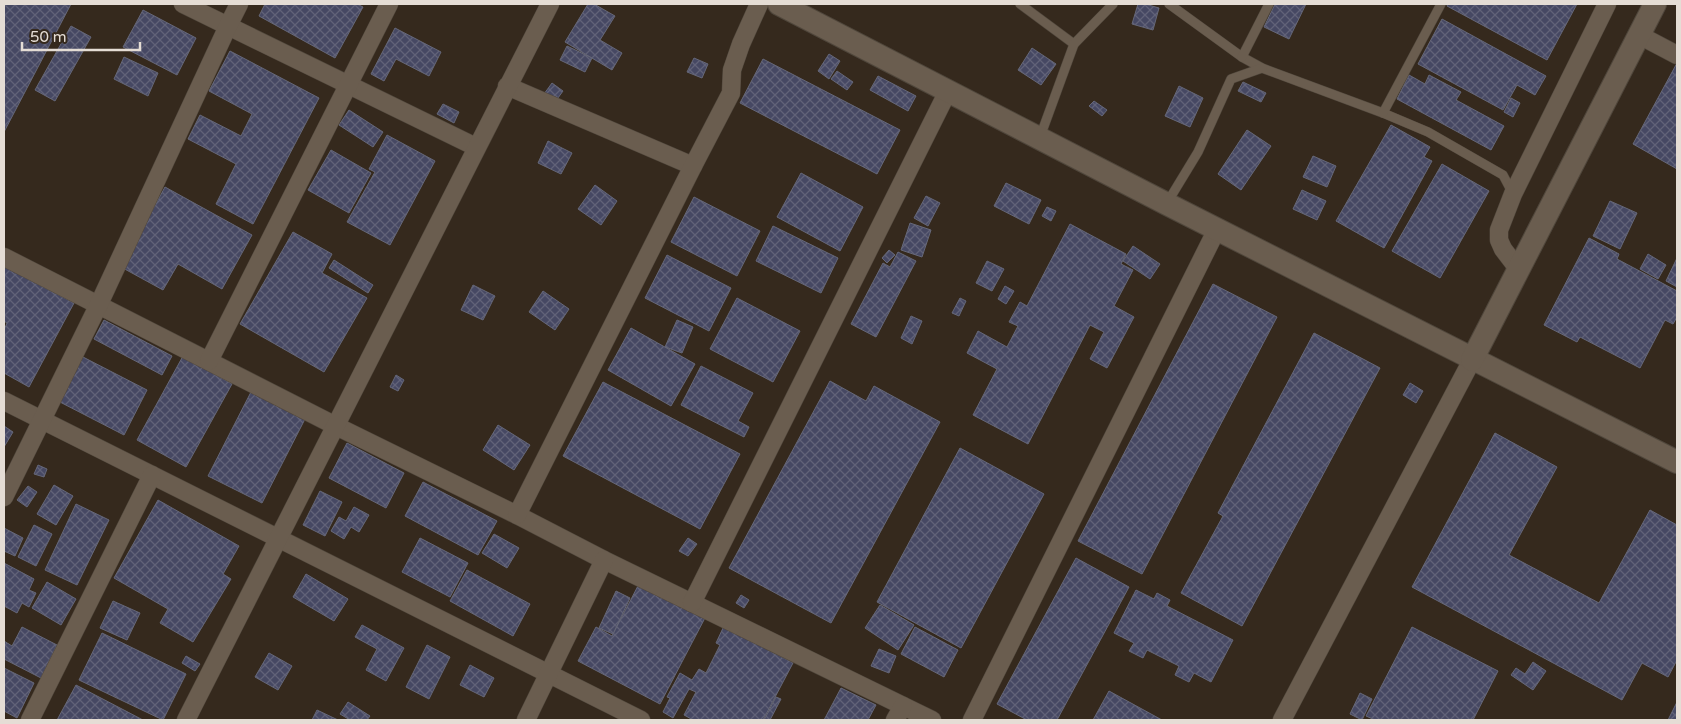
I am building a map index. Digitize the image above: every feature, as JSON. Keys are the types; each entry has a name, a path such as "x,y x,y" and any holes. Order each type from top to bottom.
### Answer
{"street":[{"path":"183,4 476,147"},
{"path":"4,497 99,304 239,4"},
{"path":"209,361 389,4"},
{"path":"186,720 550,4"},
{"path":"517,515 731,93 732,70 741,44 759,4"},
{"path":"779,4 1472,360 1677,462"},
{"path":"1519,270 1499,240 1499,230 1513,194 1607,4"},
{"path":"1282,720 1519,270 1655,4"},
{"path":"1639,35 1677,55"},
{"path":"508,86 693,166"},
{"path":"692,603 948,91"},
{"path":"972,720 1217,229"},
{"path":"4,257 336,426 692,603 899,713 932,720"},
{"path":"4,401 641,720"},
{"path":"30,720 152,475"},
{"path":"526,720 604,560"}],"lane":[{"path":"1020,4 1074,44"},
{"path":"1039,138 1074,44 1113,4"},
{"path":"1169,4 1242,57 1262,68 1383,113 1428,132 1502,175 1513,194"},
{"path":"1242,57 1269,4"},
{"path":"1383,113 1440,4"},
{"path":"1167,204 1198,152 1231,79 1262,68"}],"building":[{"path":"4,4 71,4 4,132"},
{"path":"265,4 357,4 363,7 335,58 259,16"},
{"path":"588,4 594,4 615,16 600,40 622,53 612,70 565,42"},
{"path":"1138,4 1159,8 1153,30 1132,24"},
{"path":"1275,4 1306,4 1289,39 1264,27"},
{"path":"1448,4 1577,4 1547,60 1447,6"},
{"path":"143,10 196,38 177,75 123,47"},
{"path":"1442,19 1546,76 1535,95 1517,85 1503,110 1418,64"},
{"path":"71,26 91,37 55,101 35,90"},
{"path":"395,28 441,52 429,76 396,59 384,81 371,74"},
{"path":"567,46 592,58 585,72 560,60"},
{"path":"1032,48 1056,64 1041,85 1018,70"},
{"path":"230,51 319,98 253,224 216,204 236,164 188,139 200,115 241,136 252,114 209,91"},
{"path":"829,54 840,61 829,79 818,71"},
{"path":"124,57 158,73 148,96 114,79"},
{"path":"694,58 708,64 702,78 687,72"},
{"path":"763,59 900,130 877,174 740,103"},
{"path":"1677,63 1677,169 1633,144"},
{"path":"837,71 853,82 847,90 831,79"},
{"path":"1409,75 1425,84 1429,75 1461,92 1456,100 1504,126 1491,150 1397,99"},
{"path":"878,76 916,96 908,111 870,90"},
{"path":"1243,82 1266,93 1261,102 1238,91"},
{"path":"552,83 563,91 555,102 544,94"},
{"path":"1179,86 1203,98 1190,127 1165,116"},
{"path":"1511,98 1520,103 1513,117 1504,112"},
{"path":"1094,101 1107,110 1102,116 1089,106"},
{"path":"443,104 459,112 454,123 437,114"},
{"path":"349,110 383,132 373,147 339,125"},
{"path":"1391,125 1430,147 1424,157 1432,161 1384,248 1336,221"},
{"path":"1247,130 1271,146 1241,190 1218,174"},
{"path":"387,135 435,161 390,245 347,222 375,172 369,169"},
{"path":"548,141 572,153 561,174 538,163"},
{"path":"331,150 371,173 349,213 308,190"},
{"path":"1313,156 1336,166 1327,187 1303,177"},
{"path":"1442,164 1489,191 1440,278 1392,251"},
{"path":"801,173 863,207 840,251 777,217"},
{"path":"1006,183 1041,200 1029,224 994,206"},
{"path":"595,185 617,201 601,225 578,209"},
{"path":"165,187 252,235 222,289 178,264 163,290 121,267"},
{"path":"1302,190 1326,201 1317,220 1293,209"},
{"path":"926,196 940,203 928,226 914,218"},
{"path":"694,197 760,231 737,276 671,242"},
{"path":"1610,201 1637,213 1620,249 1593,236"},
{"path":"1047,207 1056,211 1051,221 1042,216"},
{"path":"910,223 931,230 922,257 901,250"},
{"path":"1070,224 1126,254 1121,264 1133,270 1114,306 1134,317 1107,368 1090,359 1104,332 1090,325 1028,444 973,415 997,369 967,353 978,331 1007,347 1018,326 1009,322 1020,302 1027,306"},
{"path":"773,226 838,258 821,293 756,261"},
{"path":"293,232 332,254 322,273 367,298 324,372 240,324"},
{"path":"1589,238 1619,254 1617,259 1677,291 1677,317 1673,324 1665,320 1640,368 1580,337 1577,342 1544,325"},
{"path":"1133,246 1160,264 1150,279 1123,261"},
{"path":"889,250 895,255 887,263 882,258"},
{"path":"898,252 916,261 876,337 851,324 883,263 890,267"},
{"path":"1648,254 1666,265 1658,279 1640,269"},
{"path":"667,255 731,288 709,331 645,298"},
{"path":"1677,258 1677,287 1666,281"},
{"path":"334,260 373,285 368,293 329,268"},
{"path":"987,261 1004,269 992,291 976,283"},
{"path":"5,267 74,303 29,387 4,373 4,330 7,323 4,321"},
{"path":"1213,284 1277,317 1142,574 1078,541"},
{"path":"473,285 495,296 483,320 461,310"},
{"path":"1005,286 1014,291 1006,304 998,299"},
{"path":"543,291 569,309 555,330 529,312"},
{"path":"737,298 800,331 773,382 710,349"},
{"path":"960,298 966,301 959,316 952,313"},
{"path":"911,316 922,321 912,344 901,338"},
{"path":"104,320 172,356 162,375 94,339"},
{"path":"677,320 693,327 682,353 665,347"},
{"path":"631,328 695,364 671,406 608,370"},
{"path":"1314,333 1380,368 1242,626 1181,593 1223,516 1218,513"},
{"path":"81,356 147,390 124,435 58,401"},
{"path":"183,356 232,384 186,467 137,440"},
{"path":"701,366 753,393 738,421 749,427 744,437 681,405"},
{"path":"396,375 404,380 398,391 390,387"},
{"path":"830,381 866,401 874,386 940,422 831,623 729,568"},
{"path":"603,382 740,454 700,529 563,456"},
{"path":"1410,383 1423,391 1416,403 1403,395"},
{"path":"251,392 305,419 262,503 208,476"},
{"path":"498,425 530,445 514,470 483,450"},
{"path":"4,426 13,432 4,447"},
{"path":"1495,433 1557,467 1509,555 1599,603 1650,510 1677,525 1677,660 1668,677 1642,663 1622,700 1412,587"},
{"path":"347,443 404,473 386,508 329,478"},
{"path":"960,448 1044,494 961,648 877,602"},
{"path":"38,465 47,469 44,477 34,474"},
{"path":"423,482 497,521 478,555 405,516"},
{"path":"54,485 73,496 56,525 37,514"},
{"path":"28,486 37,492 27,507 17,500"},
{"path":"320,491 342,502 325,536 303,525"},
{"path":"158,500 239,546 223,574 231,579 193,642 160,623 168,609 114,578"},
{"path":"76,504 109,520 77,585 45,570"},
{"path":"354,507 369,515 359,532 351,527 344,539 331,531 339,517 346,521"},
{"path":"34,525 52,534 36,566 18,557"},
{"path":"4,528 23,538 15,556 4,551"},
{"path":"494,534 519,548 507,568 482,553"},
{"path":"420,538 468,563 450,597 402,572"},
{"path":"688,538 697,544 688,556 679,551"},
{"path":"1076,558 1129,587 1057,720 1027,720 997,704"},
{"path":"4,563 34,579 29,590 36,593 29,607 22,603 17,613 4,606"},
{"path":"467,570 530,604 513,636 450,601"},
{"path":"306,574 348,599 334,621 293,597"},
{"path":"47,582 76,599 61,625 32,608"},
{"path":"640,582 706,616 660,704 578,661 596,627 612,636"},
{"path":"1136,590 1154,599 1157,593 1170,600 1167,606 1233,640 1211,682 1194,673 1189,682 1175,675 1179,666 1147,650 1143,658 1129,651 1134,643 1114,633"},
{"path":"616,591 630,598 613,634 599,628"},
{"path":"741,595 749,600 744,608 736,603"},
{"path":"113,601 140,613 127,640 100,628"},
{"path":"880,605 914,625 898,650 865,628"},
{"path":"362,625 404,648 386,681 366,670 377,649 355,637"},
{"path":"724,626 793,663 763,720 693,720 684,715 696,692 689,689 673,718 663,712 670,698 667,697 680,673 692,680 699,669 706,673 720,645 716,643"},
{"path":"22,627 57,645 41,678 4,659 4,641 12,646"},
{"path":"915,627 958,650 944,677 901,654"},
{"path":"1412,627 1498,671 1473,720 1375,720 1366,716"},
{"path":"102,633 186,674 163,720 79,680"},
{"path":"427,645 450,657 429,699 406,687"},
{"path":"879,649 896,656 889,673 871,666"},
{"path":"269,653 292,666 278,690 255,677"},
{"path":"186,656 200,664 195,671 182,663"},
{"path":"1533,662 1546,671 1533,690 1511,675 1516,668 1525,674"},
{"path":"470,665 494,678 484,697 460,685"},
{"path":"4,668 34,683 17,718 4,711"},
{"path":"76,685 143,720 57,720"},
{"path":"841,688 876,705 868,720 824,720"},
{"path":"1109,691 1162,720 1093,720"},
{"path":"1360,693 1372,699 1362,720 1350,714"},
{"path":"776,697 781,699 770,720 764,720"},
{"path":"348,702 370,716 367,720 350,720 340,714"},
{"path":"1677,702 1677,720 1668,720"},
{"path":"317,710 338,720 312,720"}]}
